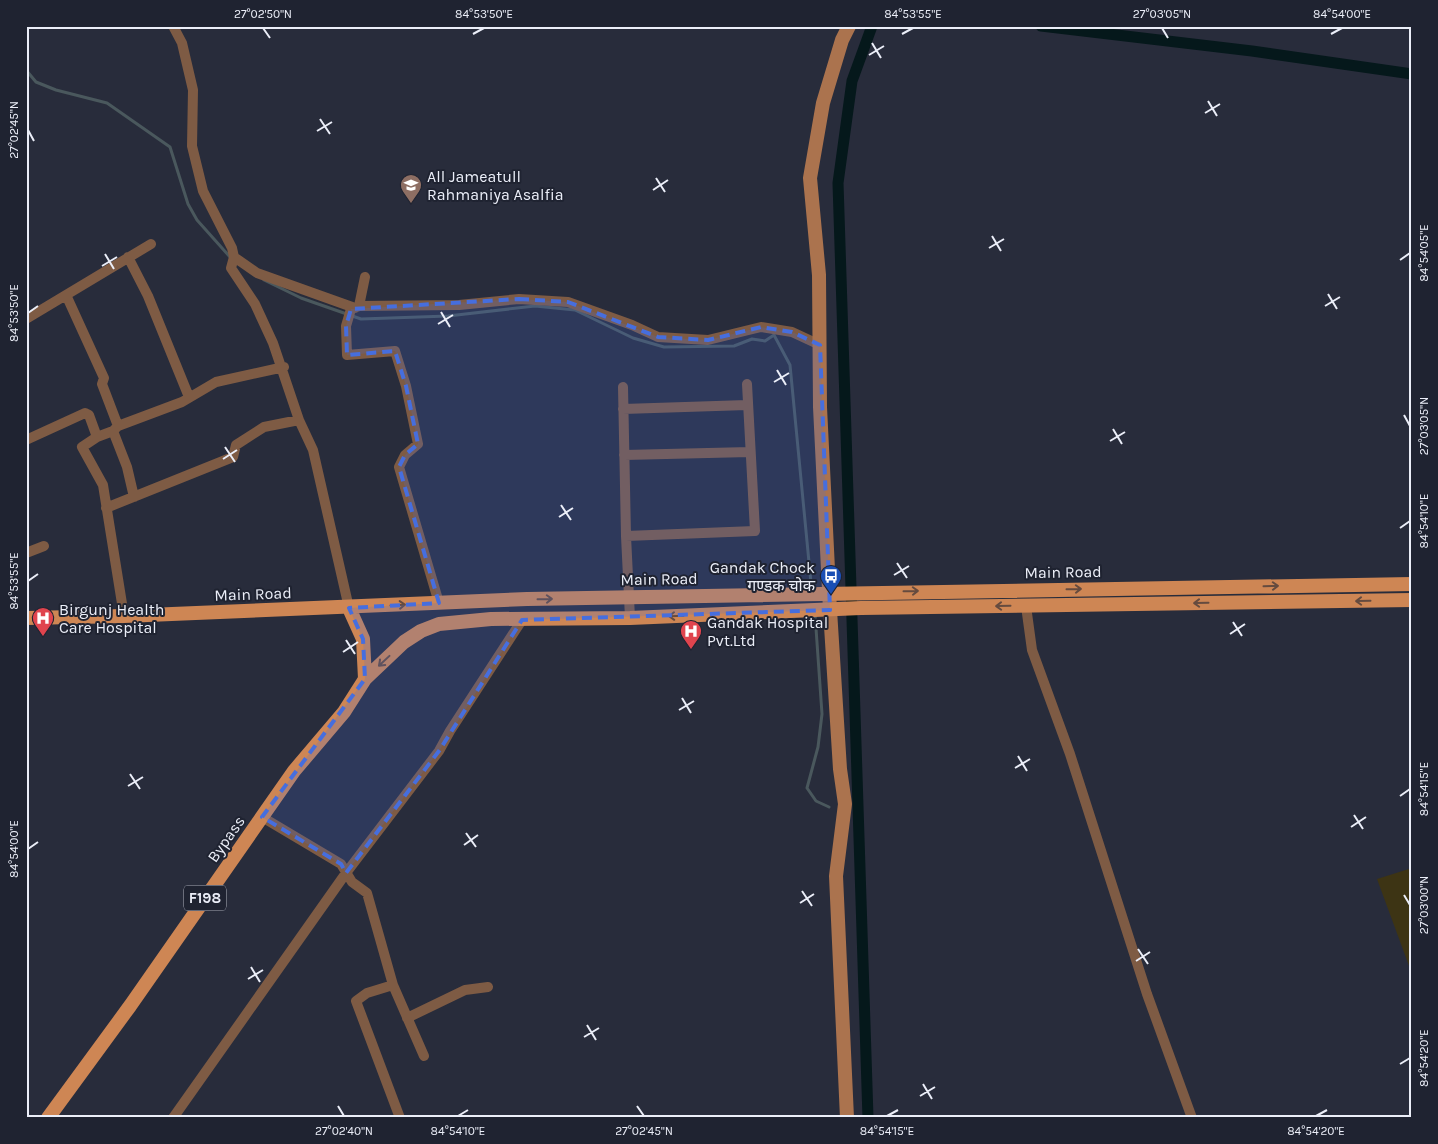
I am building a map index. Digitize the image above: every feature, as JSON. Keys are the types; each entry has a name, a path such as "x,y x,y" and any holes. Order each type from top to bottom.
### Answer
{"main road":[{"path":"847,1118 836,876 845,804 840,769 818,275 810,178 823,103 842,40 849,26"},
{"name":"Main Road","path":"26,618 628,597 1412,584"},
{"name":"Main Road","path":"491,619 630,618 861,608 1412,600"},
{"path":"349,608 363,639 364,679"},
{"name":"Bypass","path":"48,1118 130,1006 294,771 344,712 364,679 404,642 421,631 439,624 491,619"}],"street":[{"path":"173,26 182,43 193,90 192,146 203,191 232,248 234,257 231,268 255,304 284,367 299,420 313,450 349,608"},
{"path":"26,319 66,297 151,244"},
{"path":"128,257 148,296 189,397"},
{"path":"234,257 257,274 355,308 519,300 568,302 632,325 658,338 708,340 761,327 792,332 820,344"},
{"path":"365,277 355,308 346,326 347,355 395,351 406,386 418,444 405,455 399,467 439,603"},
{"path":"66,297 104,378 102,384 134,497"},
{"path":"124,616 102,480 97,478 82,447 115,429 189,397 216,382 284,367"},
{"path":"626,536 754,531 747,384"},
{"path":"623,387 626,536 630,618"},
{"path":"623,409 747,405"},
{"path":"26,440 85,413 89,416 97,438"},
{"path":"106,508 233,456 236,445 264,427 299,420"},
{"path":"624,455 750,452"},
{"path":"26,552 44,546"},
{"path":"1026,606 1032,650 1065,738 1147,994 1192,1118"},
{"path":"173,1118 346,873 440,751 450,731 522,620"},
{"path":"262,817 341,864 352,882 367,893 393,986 424,1056"},
{"path":"393,986 367,993 356,1001 400,1118"},
{"path":"407,1018 466,990 488,987"}],"highlighted area":[{"path":"519,299 568,302 658,337 708,340 761,327 792,332 820,345 830,610 522,620 439,751 346,873 341,864 262,817 365,679 363,639 349,608 439,603 399,467 405,455 418,444 406,386 395,351 347,355 346,326 351,309"}],"sand":[{"path":"1412,868 1412,974 1377,879"}],"waterway":[{"path":"868,1118 838,183 852,81 872,26"},
{"path":"1041,26 1252,51 1412,74"},
{"path":"26,70 36,82 56,90 107,103 170,147 188,204 197,220 230,257"},
{"path":"264,280 301,298 361,319 448,316 535,306 575,310 633,338 664,347 734,346 752,339 765,341 774,335 790,365 811,583"},
{"path":"815,614 822,714 818,747 807,788 816,801 829,807"}],"place":[{"name":"All Jameatull Rahmaniya Asalfia","path":"411,204"},
{"name":"Gandak Chock गण्डक चोक","path":"831,595"},
{"name":"Birgunj Health Care Hospital","path":"43,637"},
{"name":"Gandak Hospital Pvt.Ltd","path":"691,650"}]}
